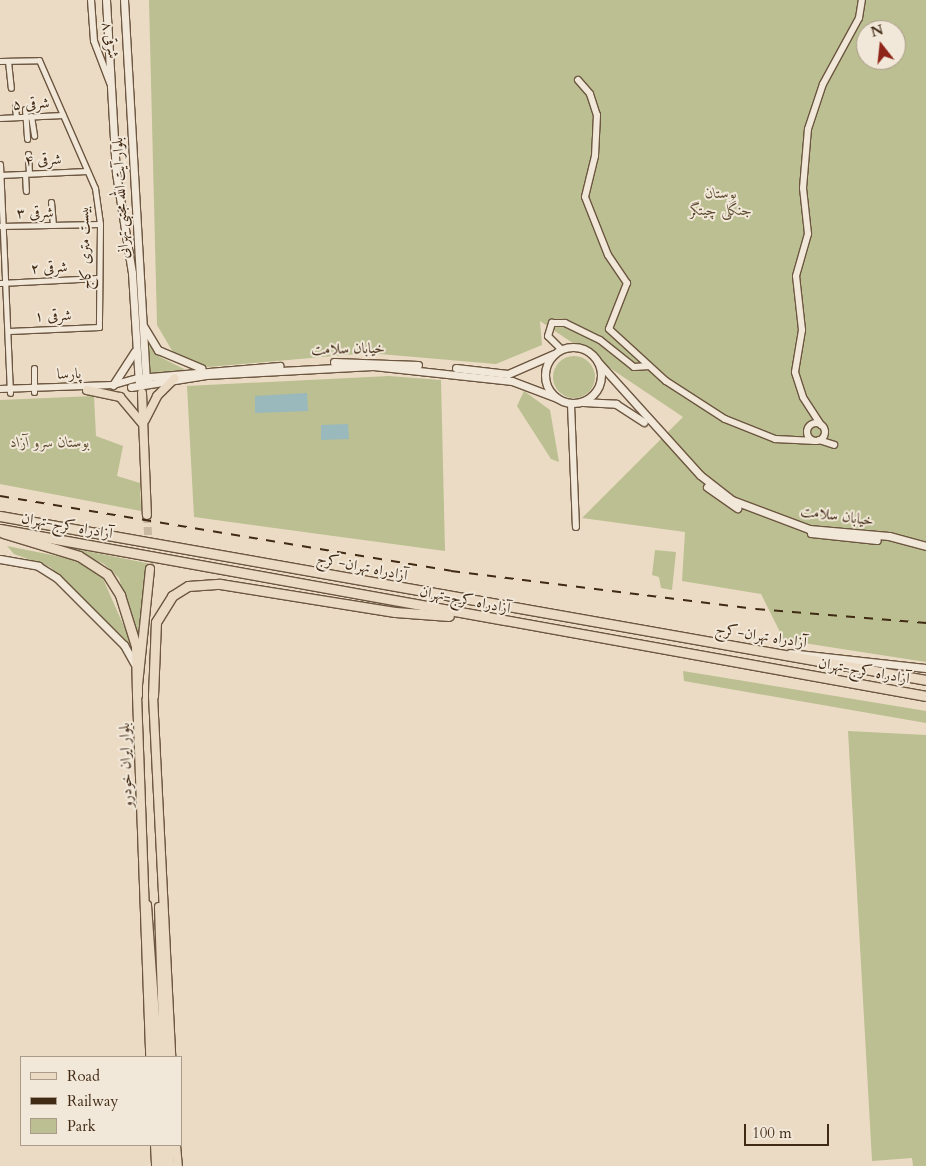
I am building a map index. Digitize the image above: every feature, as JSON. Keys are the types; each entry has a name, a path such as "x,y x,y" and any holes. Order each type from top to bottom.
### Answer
{"highway":[{"name":"آزادراه تهران-کرج","path":"0,516 492,606 785,653 926,680"},
{"name":"آزادراه کرج-تهران","path":"0,530 336,588 481,618 926,696"},
{"path":"0,530 79,556 107,574 126,611 136,646 137,695"},
{"path":"153,696 156,622 172,596 188,586 220,584 395,612 481,618"}],"main road":[{"name":"بلوار آیت الله مجتبی تهرانی","path":"106,0 110,85 141,384"},
{"name":"بلوار آیت الله مجتبی تهرانی","path":"124,0 142,323 141,384"},
{"path":"142,323 158,350 191,366 209,369"},
{"path":"113,385 130,363 136,346"},
{"path":"561,349 586,350 598,362 598,385 583,402 571,404 557,398 546,380 554,354 561,349"},
{"name":"خیابان سلامت","path":"141,384 209,369 381,361 508,374 554,354"},
{"name":"خیابان سلامت","path":"598,362 700,475 732,500 786,523 850,537"},
{"name":"خیابان سلامت","path":"141,384 175,378 338,366 393,368 512,380 557,398"},
{"path":"143,425 157,396 175,378"},
{"path":"141,384 148,515"},
{"path":"87,390 109,391 120,397 143,425"},
{"name":"خیابان سلامت","path":"583,402 616,404 633,413 728,503 796,530 897,541 926,548"},
{"path":"0,559 38,566 57,578 124,645 136,670"},
{"name":"بلوار ایران خودرو","path":"150,569 144,646 137,695 150,1056"},
{"path":"785,653 926,668"},
{"name":"بلوار ایران خودرو","path":"153,696 157,760 160,884 158,1056"},
{"path":"140,760 157,760"},
{"name":"بلوار ایران خودرو","path":"144,883 164,1056"},
{"name":"بلوار ایران خودرو","path":"160,884 171,1056"},
{"path":"155,1146 156,1166"},
{"path":"162,1146 163,1166"},
{"path":"169,1146 170,1166"},
{"path":"176,1146 178,1166"}],"street":[{"name":"۸ شرقی","path":"91,0 96,48 110,85"},
{"path":"810,409 808,438 834,445 810,409 796,380 795,364 802,330 796,276 808,234 803,188 808,129 823,84 859,18 862,0"},
{"name":"بیست متری کاج","path":"8,61 39,60 87,171 100,224 99,327"},
{"path":"0,61 8,61 11,88"},
{"path":"578,80 590,94 597,115 593,168 585,196 608,255 627,282 609,329 649,366 725,419 791,442 818,441"},
{"path":"15,107 16,117"},
{"path":"25,109 24,117 28,139"},
{"name":"۵ شرقی","path":"0,118 63,115"},
{"path":"31,116 34,136"},
{"path":"26,191 28,154"},
{"path":"0,164 3,283 9,330 10,391"},
{"name":"۴ شرقی","path":"0,175 87,171"},
{"path":"51,202 53,225"},
{"name":"۳ شرقی","path":"2,226 100,224"},
{"name":"۲ شرقی","path":"3,283 99,278"},
{"path":"561,349 548,336 552,323 565,323 600,340 634,367 649,366"},
{"name":"۱ شرقی","path":"9,330 99,327"},
{"path":"34,368 34,390"},
{"name":"پارسا","path":"0,393 141,384"},
{"name":"پارسا","path":"34,390 87,390 141,384"},
{"name":"پارسا","path":"0,389 10,391"},
{"path":"571,404 576,527"},
{"path":"791,442 808,427 821,425"},
{"path":"818,441 825,432"}],"green space":[{"name":"بوستان جنگلی چیتگر","path":"149,0 926,0 926,662 784,640 761,594 682,581 685,532 582,518 683,417 540,321 542,345 496,364 368,353 208,367 174,354 157,325"},
{"path":"146,337 160,357 188,371 150,373"},
{"path":"574,356 589,362 595,377 589,392 574,398 559,392 553,377 559,362"},
{"path":"389,376 441,380 445,551 194,517 187,386"},
{"path":"524,391 550,410 559,462 551,459 517,406"},
{"name":"بوستان سرو آزاد","path":"94,396 96,436 123,446 117,476 140,483 141,511 0,484 0,400"},
{"path":"7,546 82,561 100,572 133,647 50,567 14,554"},
{"path":"67,547 146,563 146,608 139,645 119,578 104,564"},
{"path":"655,550 676,552 672,590 661,588 659,577 652,575"},
{"path":"683,671 926,711 926,723 684,681"},
{"path":"848,731 926,735 926,1166 913,1166 912,1158 872,1161"}],"water":[{"path":"307,393 308,411 255,413 255,396"},
{"path":"348,424 349,439 321,440 321,425"}],"tunnel":[{"path":"147,515 150,569"}],"railway":[{"path":"0,496 451,571 756,609 926,623"}]}
